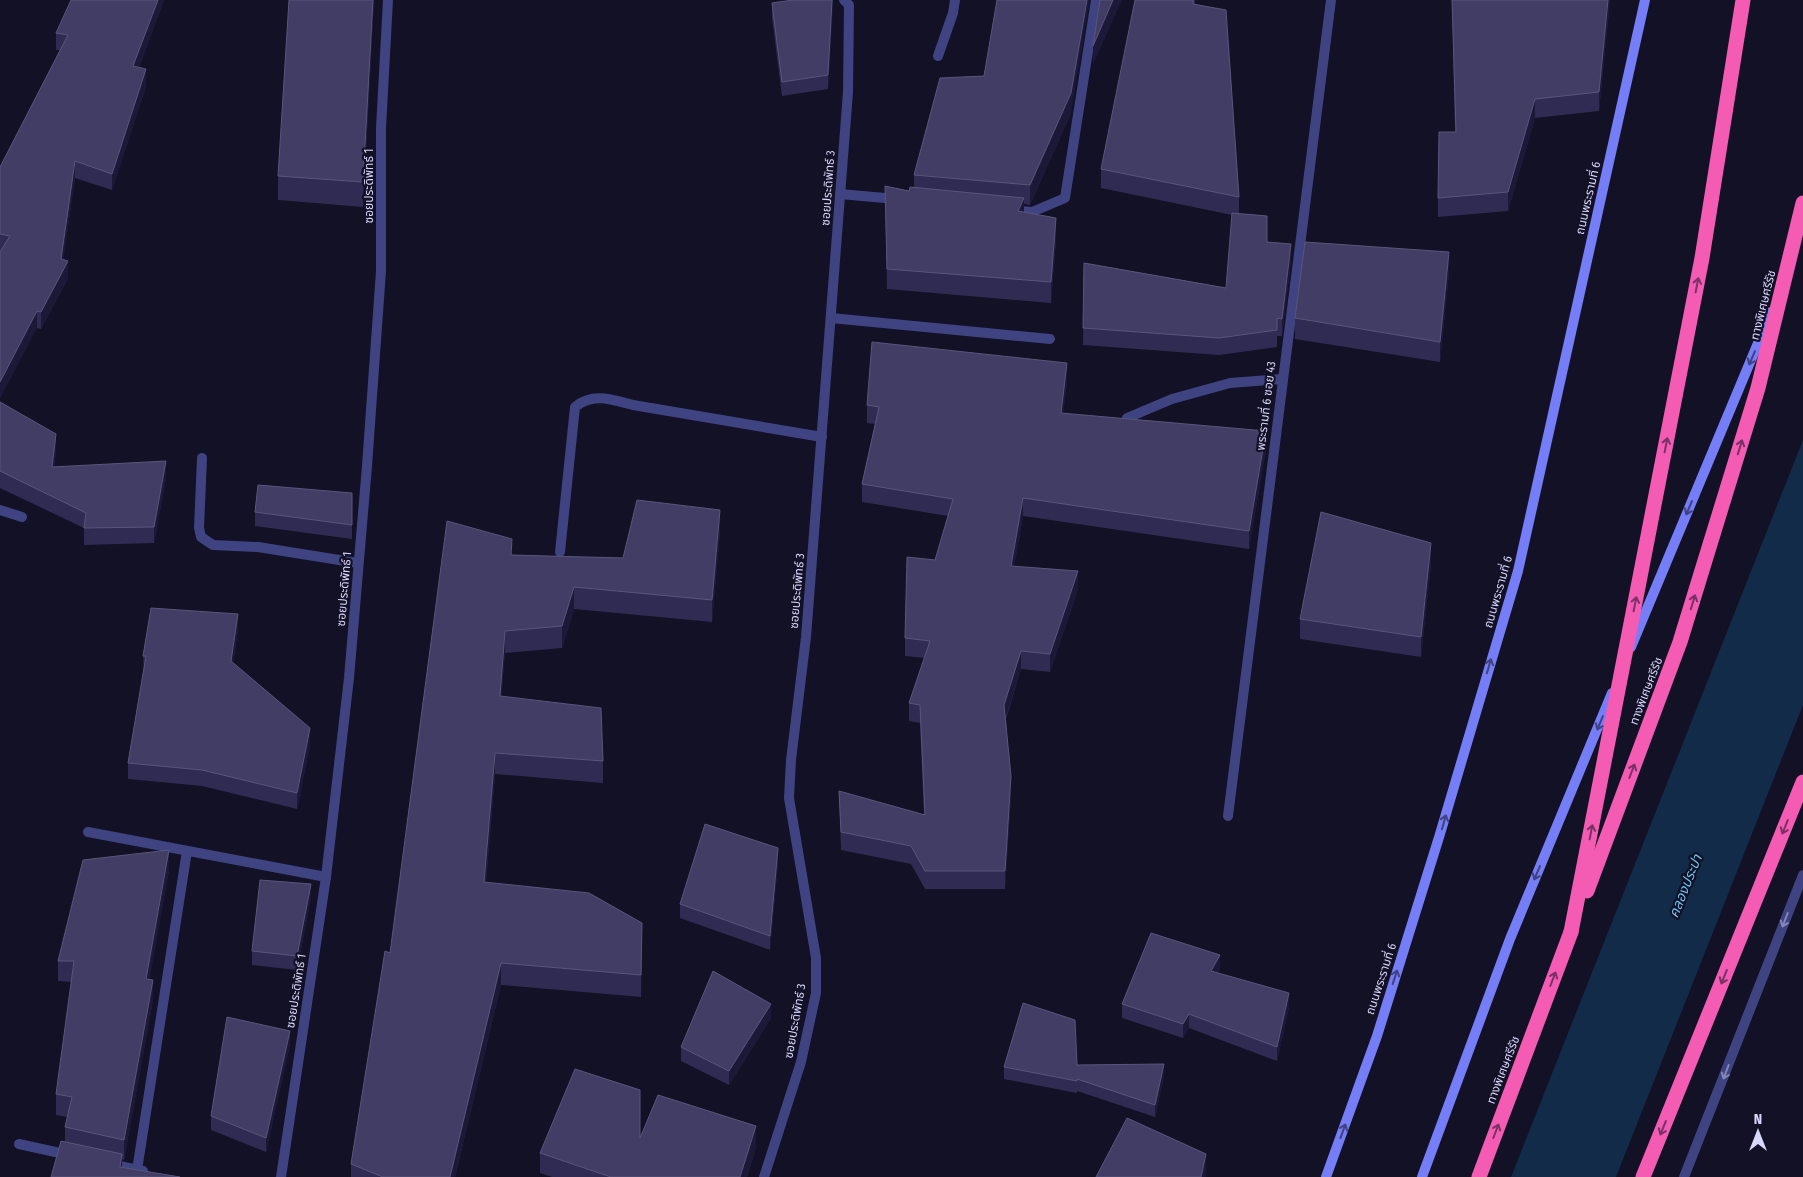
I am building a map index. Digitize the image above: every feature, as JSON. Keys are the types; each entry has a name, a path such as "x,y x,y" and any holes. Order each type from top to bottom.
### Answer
{"highway":[{"path":"1571,932 1702,258 1743,0"},
{"name":"ทางพิเศษศรีรัช","path":"1479,1177 1680,642 1758,388 1803,203"},
{"path":"1643,1177 1803,782"}],"main road":[{"name":"ถนนพระรามที่ 6","path":"1326,1177 1377,1036 1435,852 1518,570 1645,0"},
{"path":"1422,1177 1510,939 1803,232"}],"street":[{"name":"ซอยประดิพัทธ์ 1","path":"281,1177 326,877 349,678 368,466 381,271 381,128 388,0"},
{"name":"ซอยประดิพัทธ์ 3","path":"764,1177 801,1062 816,993 816,958 789,798 791,760 806,637 848,92 849,5 844,0"},
{"path":"938,56 953,13 955,0"},
{"path":"1003,209 1032,212 1065,198 1096,0"},
{"name":"พระรามที่ 6 ซอย 43","path":"1228,816 1330,0"},
{"path":"840,194 907,200"},
{"path":"832,318 1050,339"},
{"path":"1127,418 1172,399 1230,383 1282,379"},
{"path":"560,552 575,407 582,400 594,397 610,399 633,405 822,437"},
{"path":"202,458 199,528 201,537 213,545 258,547 358,563"},
{"path":"0,510 22,517"},
{"path":"88,832 326,877"},
{"path":"138,1170 187,851"},
{"path":"1684,1177 1803,875"},
{"path":"19,1144 83,1158"},
{"path":"101,1162 154,1173"}],"water":[{"name":"คลองประปา","path":"1803,440 1803,705 1616,1177 1511,1177"}],"building":[{"path":"71,0 158,0 133,66 146,69 112,174 75,161 61,259 68,261 41,312 37,311 0,382 0,252 10,236 0,234 0,167 68,35 56,33"},
{"path":"289,0 373,0 363,182 278,176"},
{"path":"793,0 832,0 828,75 782,82 772,3"},
{"path":"997,0 1087,0 1071,93 1030,185 914,175 940,78 984,76"},
{"path":"1100,0 1113,0 1093,46"},
{"path":"1135,0 1193,0 1193,4 1226,10 1239,197 1101,169"},
{"path":"1452,0 1608,0 1599,92 1535,99 1508,192 1438,198 1439,132 1456,132"},
{"path":"885,186 909,191 910,187 1024,198 1018,211 1056,218 1051,282 887,269"},
{"path":"1232,213 1267,216 1267,242 1291,244 1282,319 1277,318 1277,330 1219,338 1083,328 1084,263 1226,288"},
{"path":"1305,242 1449,252 1440,342 1295,318"},
{"path":"872,342 1067,363 1061,413 1266,431 1249,531 1023,498 1011,566 1078,571 1050,654 1021,651 1004,705 1011,776 1005,871 925,871 911,846 841,832 839,791 925,815 920,705 909,703 930,641 905,638 907,557 935,560 953,499 862,484 879,407 867,405"},
{"path":"0,402 56,434 52,467 166,461 154,527 84,528 86,513 0,471"},
{"path":"258,485 352,493 352,525 255,512"},
{"path":"637,500 720,510 712,600 574,587 562,626 505,631 500,696 601,708 603,761 495,753 484,882 589,893 642,923 641,975 501,963 450,1177 383,1177 351,1164 385,951 390,953 447,521 512,539 511,555 623,558"},
{"path":"1321,512 1431,543 1421,637 1300,619"},
{"path":"151,608 238,614 231,661 310,728 297,793 202,770 128,763 146,656 143,656"},
{"path":"705,824 778,848 770,936 680,904"},
{"path":"169,850 146,979 153,980 124,1140 65,1127 72,1097 56,1094 74,961 58,961 83,860"},
{"path":"260,880 311,884 297,956 252,951"},
{"path":"1151,933 1220,955 1211,971 1289,993 1277,1047 1189,1014 1183,1024 1122,1004"},
{"path":"713,971 771,1004 729,1071 681,1047"},
{"path":"1023,1003 1075,1020 1077,1065 1164,1064 1155,1105 1077,1079 1077,1081 1004,1067"},
{"path":"227,1017 290,1031 266,1138 211,1116"},
{"path":"575,1069 640,1090 640,1138 658,1095 756,1126 740,1177 611,1177 540,1153"},
{"path":"1127,1118 1206,1154 1201,1177 1096,1177"},
{"path":"61,1141 122,1154 120,1167 180,1177 51,1177"}]}
